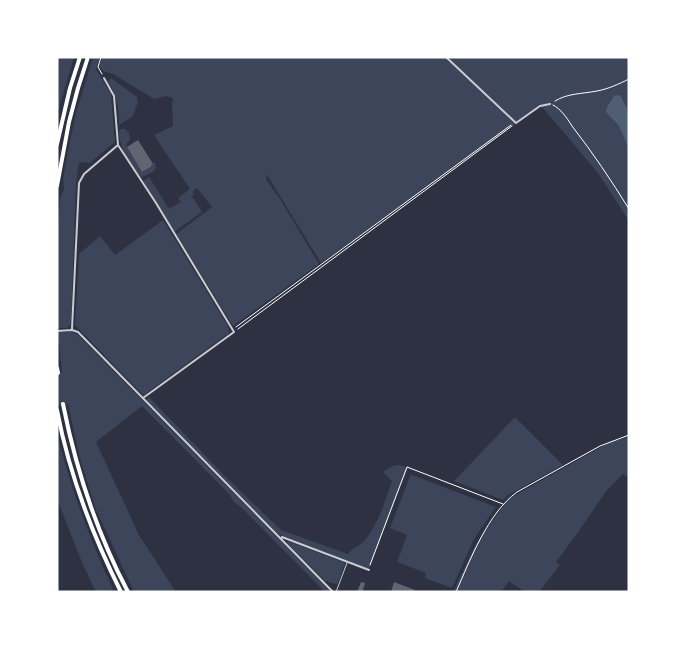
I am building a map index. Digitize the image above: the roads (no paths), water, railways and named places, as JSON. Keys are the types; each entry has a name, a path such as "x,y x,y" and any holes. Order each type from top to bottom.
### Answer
{"highway":[{"path":"57,144 80,57"},
{"path":"57,186 69,122 88,57"},
{"path":"57,368 58,373"},
{"path":"63,404 78,466 100,533 128,592"},
{"path":"57,410 69,463 80,496 94,534 121,592"}],"street":[{"path":"446,57 516,123 540,106 550,104"},
{"path":"104,78 114,96 118,145 234,332 143,398"},
{"path":"72,330 79,183 84,174 118,145"},
{"path":"58,330 78,332 334,592"},
{"path":"281,538 369,570"}],"lane":[{"path":"334,592 347,562"}]}
